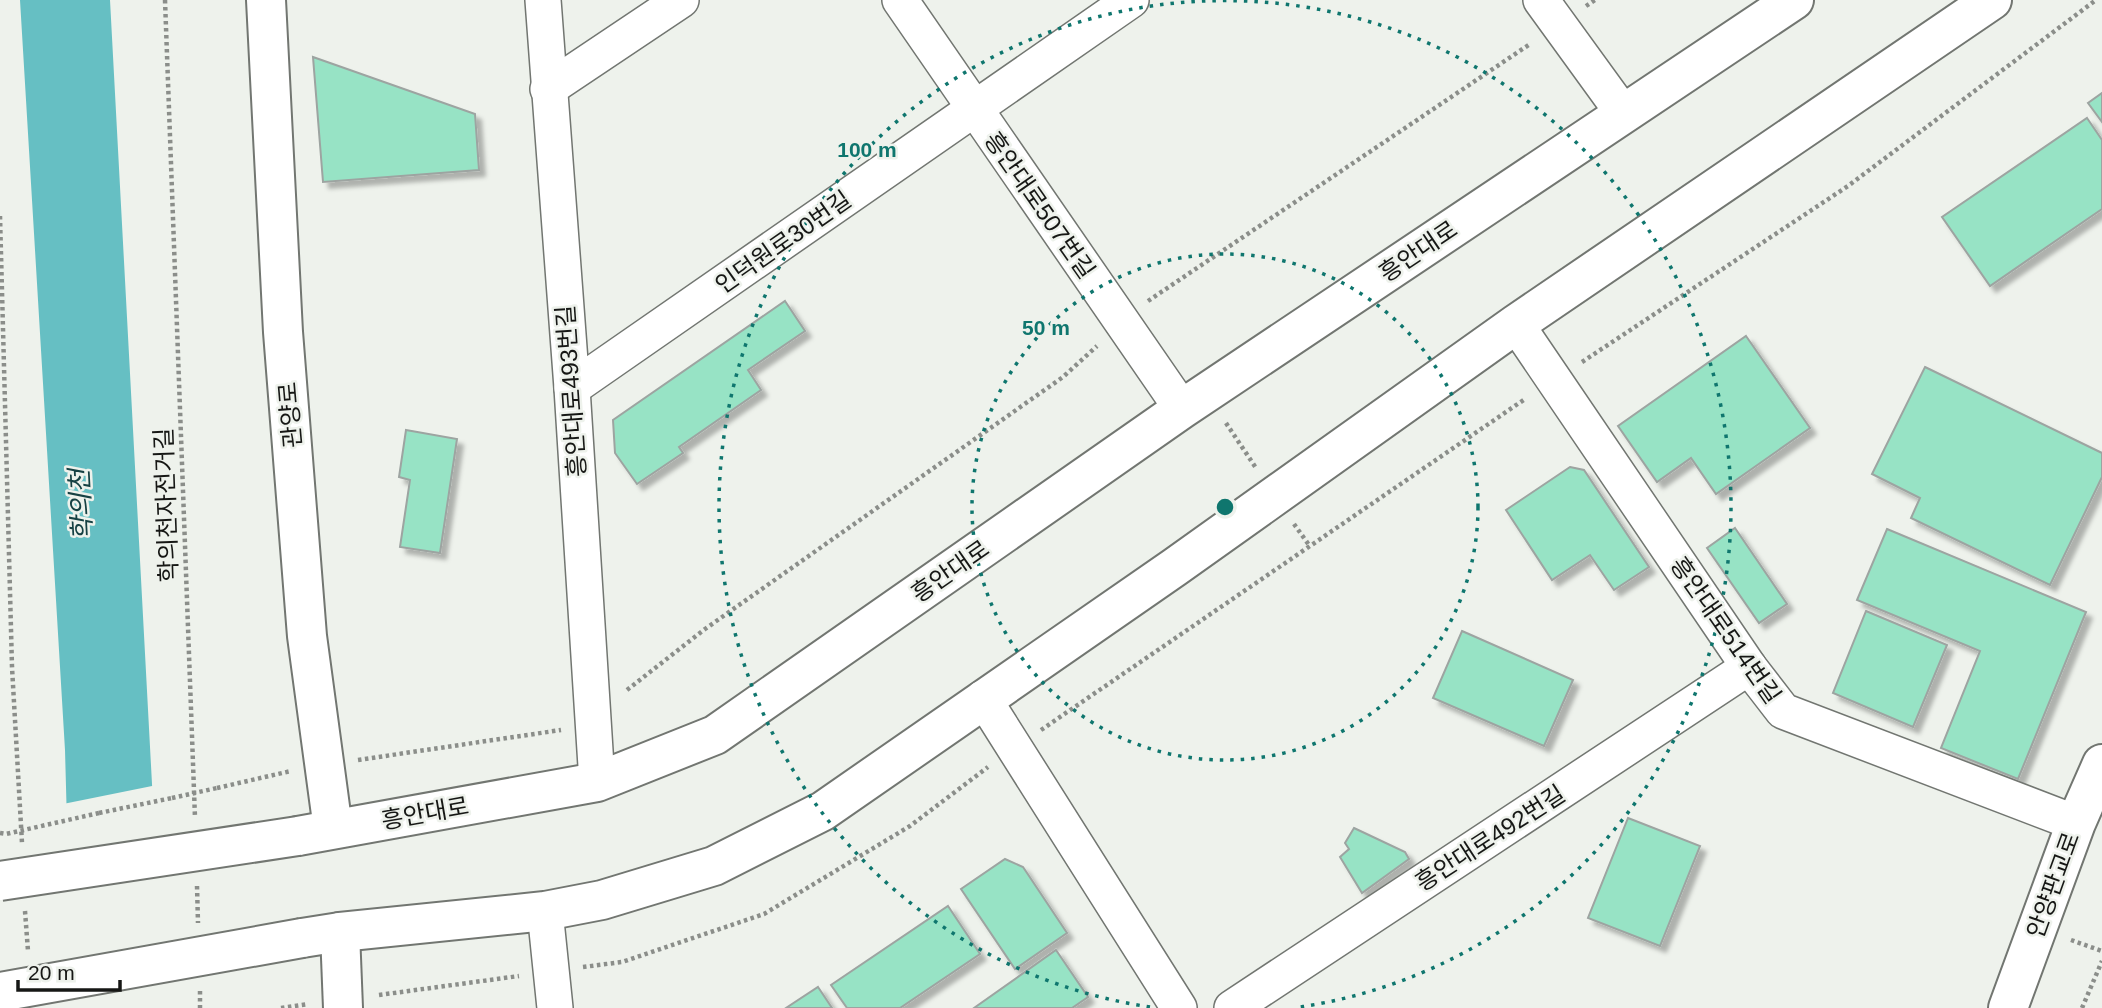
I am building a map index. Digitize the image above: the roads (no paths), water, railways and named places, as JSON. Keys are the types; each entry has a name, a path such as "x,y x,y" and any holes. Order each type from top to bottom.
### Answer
{"main road":[{"name":"관양로","path":"266,0 283,332 307,636 324,765 315,833"},
{"name":"흥안대로","path":"12,890 597,782 715,735 1182,409 1794,0"},
{"path":"0,992 340,932 545,911 601,900 714,866 823,810 1175,567 1516,324 1992,0"},
{"name":"안양판교로","path":"2008,1008 2076,823 2102,764"},
{"path":"340,932 343,1004"}],"street":[{"name":"흥안대로493번길","path":"543,0 572,388 597,782"},
{"path":"548,89 681,0"},
{"name":"흥안대로507번길","path":"900,0 1182,409"},
{"name":"인덕원로30번길","path":"572,388 1131,0"},
{"path":"1550,12 1623,113"},
{"name":"흥안대로514번길","path":"1516,324 1749,667 1783,711 2076,823"},
{"name":"흥안대로492번길","path":"1232,1008 1749,667"},
{"path":"983,698 1179,1008"},
{"path":"545,911 555,1008"}],"water":[{"name":"학의천","path":"20,0 110,0 164,1008 72,1008 65,750"}]}
